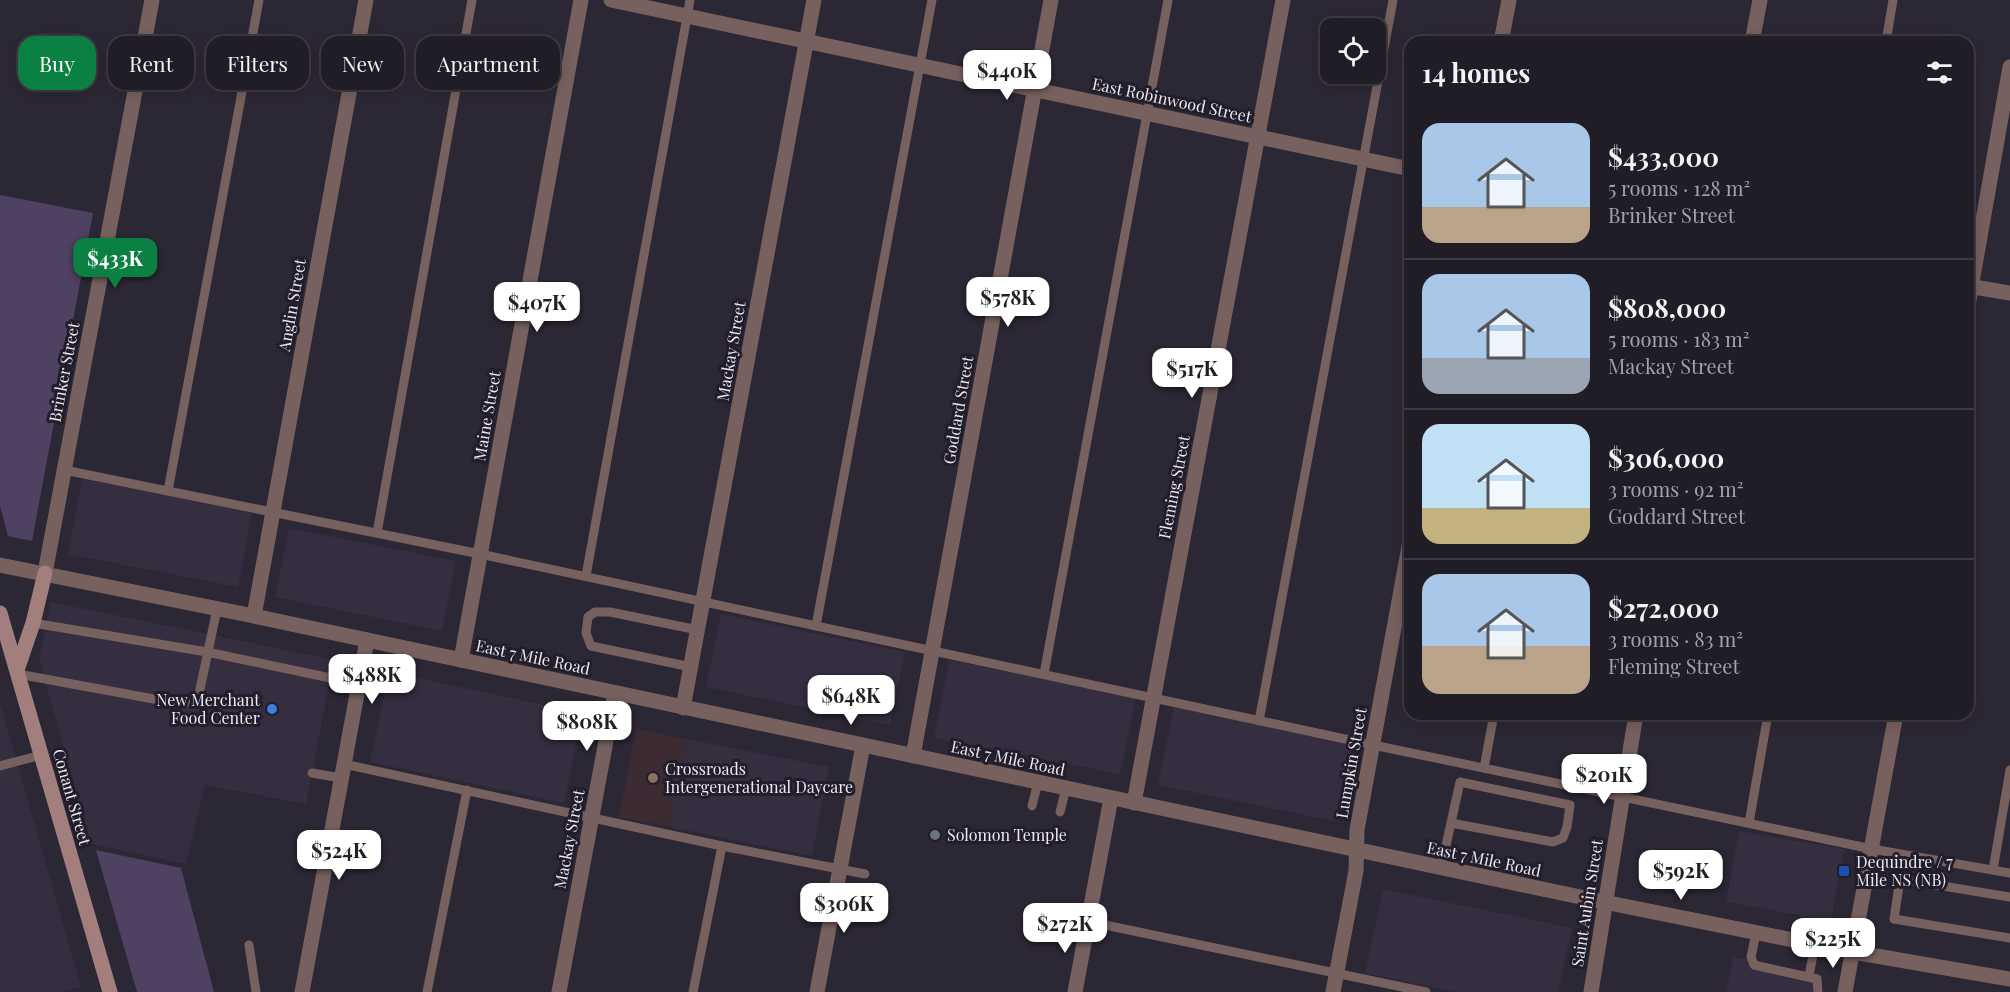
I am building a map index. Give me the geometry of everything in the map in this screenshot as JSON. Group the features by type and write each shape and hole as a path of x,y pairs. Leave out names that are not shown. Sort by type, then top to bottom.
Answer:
{"main road":[{"path":"17,672 33,623 45,573"},
{"name":"Conant Street","path":"0,613 110,992"}],"street":[{"name":"Brinker Street","path":"45,573 152,0"},
{"name":"Anglin Street","path":"254,616 366,0"},
{"name":"Maine Street","path":"461,660 581,0"},
{"name":"East Robinwood Street","path":"610,0 1404,168"},
{"name":"Mackay Street","path":"683,708 814,0"},
{"name":"Goddard Street","path":"913,756 1051,0"},
{"name":"Fleming Street","path":"1134,803 1283,0"},
{"path":"1502,36 1509,0"},
{"path":"1753,36 1760,0"},
{"path":"1974,264 2010,67"},
{"path":"1974,287 2010,293"},
{"name":"East 7 Mile Road","path":"0,565 254,616 1604,902 1853,952 2010,979"},
{"name":"Lumpkin Street","path":"1333,992 1356,871 1357,830 1404,572"},
{"path":"302,992 367,640"},
{"name":"Mackay Street","path":"559,992 615,693"},
{"name":"Saint Aubin Street","path":"1591,992 1635,720"},
{"path":"1845,992 1895,720"},
{"path":"817,992 863,745"},
{"path":"1075,992 1111,798"}],"lane":[{"path":"168,491 259,0"},
{"path":"377,533 472,0"},
{"path":"586,576 690,0"},
{"path":"816,626 932,0"},
{"path":"1044,674 1168,0"},
{"path":"1258,721 1393,0"},
{"path":"1887,36 1893,0"},
{"path":"64,470 586,576 1258,721 1872,849 2010,873"},
{"path":"17,672 170,702 192,702 199,694 217,609"},
{"path":"691,668 591,646 586,633 588,617 595,612 610,612 698,630"},
{"path":"33,623 207,652 359,684"},
{"path":"1484,768 1493,720"},
{"path":"1749,823 1767,720"},
{"path":"0,766 41,755"},
{"path":"1993,870 2010,770"},
{"path":"312,773 343,771 466,790 722,846 865,874"},
{"path":"1441,868 1460,782 1569,804 1567,827 1563,838 1553,843 1451,823"},
{"path":"1032,806 1038,783"},
{"path":"1060,812 1066,788"},
{"path":"427,992 466,790"},
{"path":"693,992 722,846"},
{"path":"2010,897 1900,879 1894,919 2010,938"},
{"path":"1062,916 1426,992"},
{"path":"1756,933 1751,957 1754,965 1817,978 1818,992"},
{"path":"1809,976 1815,944"},
{"path":"249,945 256,992"}],"shaded area":[{"path":"0,195 93,213 32,541 8,536 0,506"},
{"path":"82,479 252,511 238,587 68,554"},
{"path":"289,528 456,561 442,631 275,597"},
{"path":"51,602 334,660 306,804 205,785 186,864 91,844 39,659"},
{"path":"721,614 905,652 890,725 706,687"},
{"path":"949,660 1136,697 1120,774 934,738"},
{"path":"389,672 583,713 564,803 370,762"},
{"path":"0,703 81,987 62,992 0,992"},
{"path":"1174,707 1354,745 1339,822 1158,785"},
{"name":"Crossroads Intergenerational Daycare","path":"636,729 687,739 670,827 619,817"},
{"path":"687,739 829,767 812,856 670,827"},
{"path":"1739,831 1844,849 1831,921 1726,902"},
{"path":"96,850 181,868 214,992 137,992"},
{"path":"1383,889 1572,928 1558,992 1456,992 1365,973"},
{"path":"1733,957 1821,974 1817,992 1726,992"}],"place":[{"name":"New Merchant Food Center","path":"272,709"},
{"name":"Crossroads Intergenerational Daycare","path":"653,778"},
{"name":"Solomon Temple","path":"935,835"},
{"name":"Dequindre / 7 Mile NS (NB)","path":"1844,871"}]}
